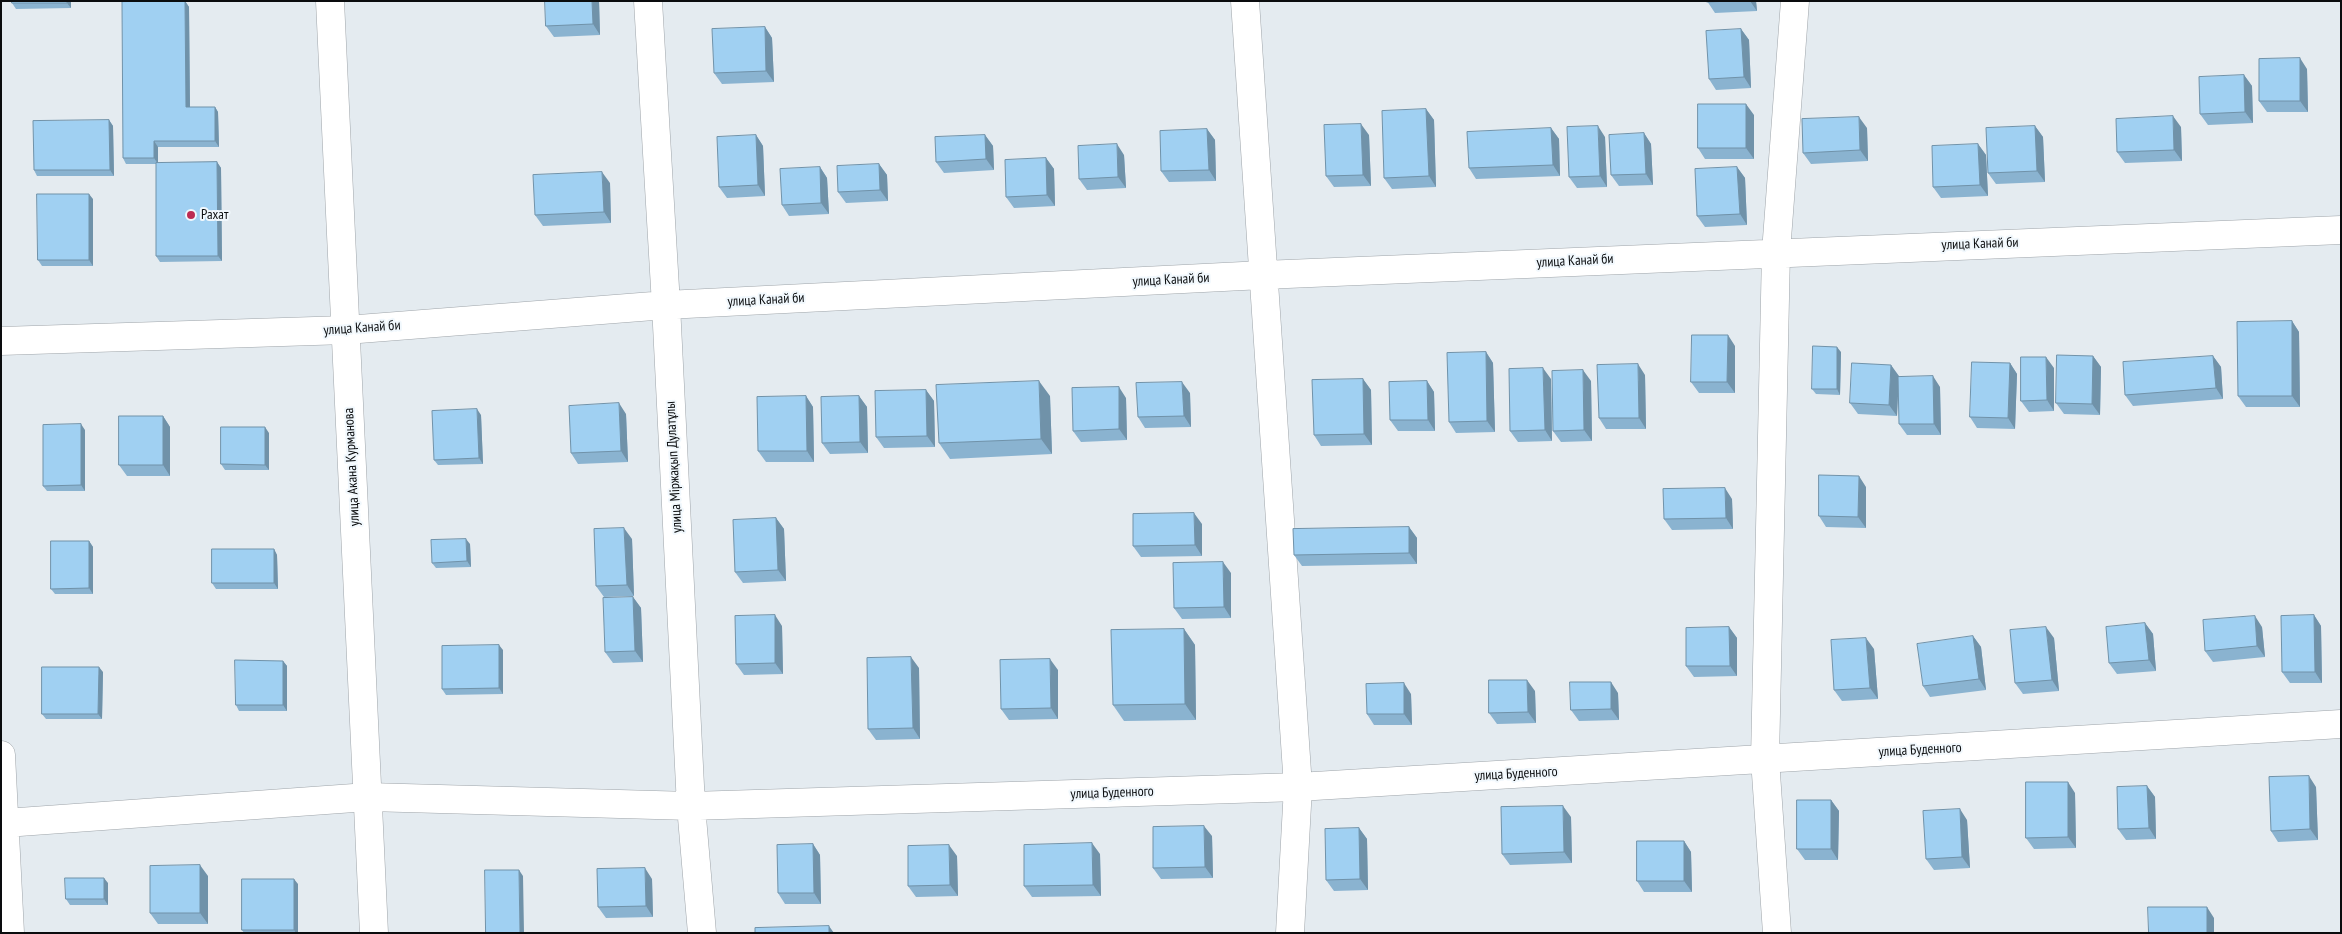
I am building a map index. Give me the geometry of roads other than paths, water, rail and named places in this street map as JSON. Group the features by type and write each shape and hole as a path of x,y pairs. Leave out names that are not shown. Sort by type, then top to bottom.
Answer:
{"street":[{"name":"улица Акана Курманова","path":"330,1 374,933"},
{"name":"улица Міржақып Дулатұлы","path":"648,1 666,305 691,806 702,933"},
{"path":"1245,1 1298,787 1290,933"},
{"path":"1777,933 1766,759 1776,252 1795,1"},
{"name":"улица Канай би","path":"1,341 346,330 666,305 1263,275 1776,252 2341,230"},
{"name":"улица Буденного","path":"5,823 368,798 691,806 1298,787 2341,724"},
{"path":"1,756 10,933"}],"place":[{"name":"Рахат","path":"191,215"}]}
